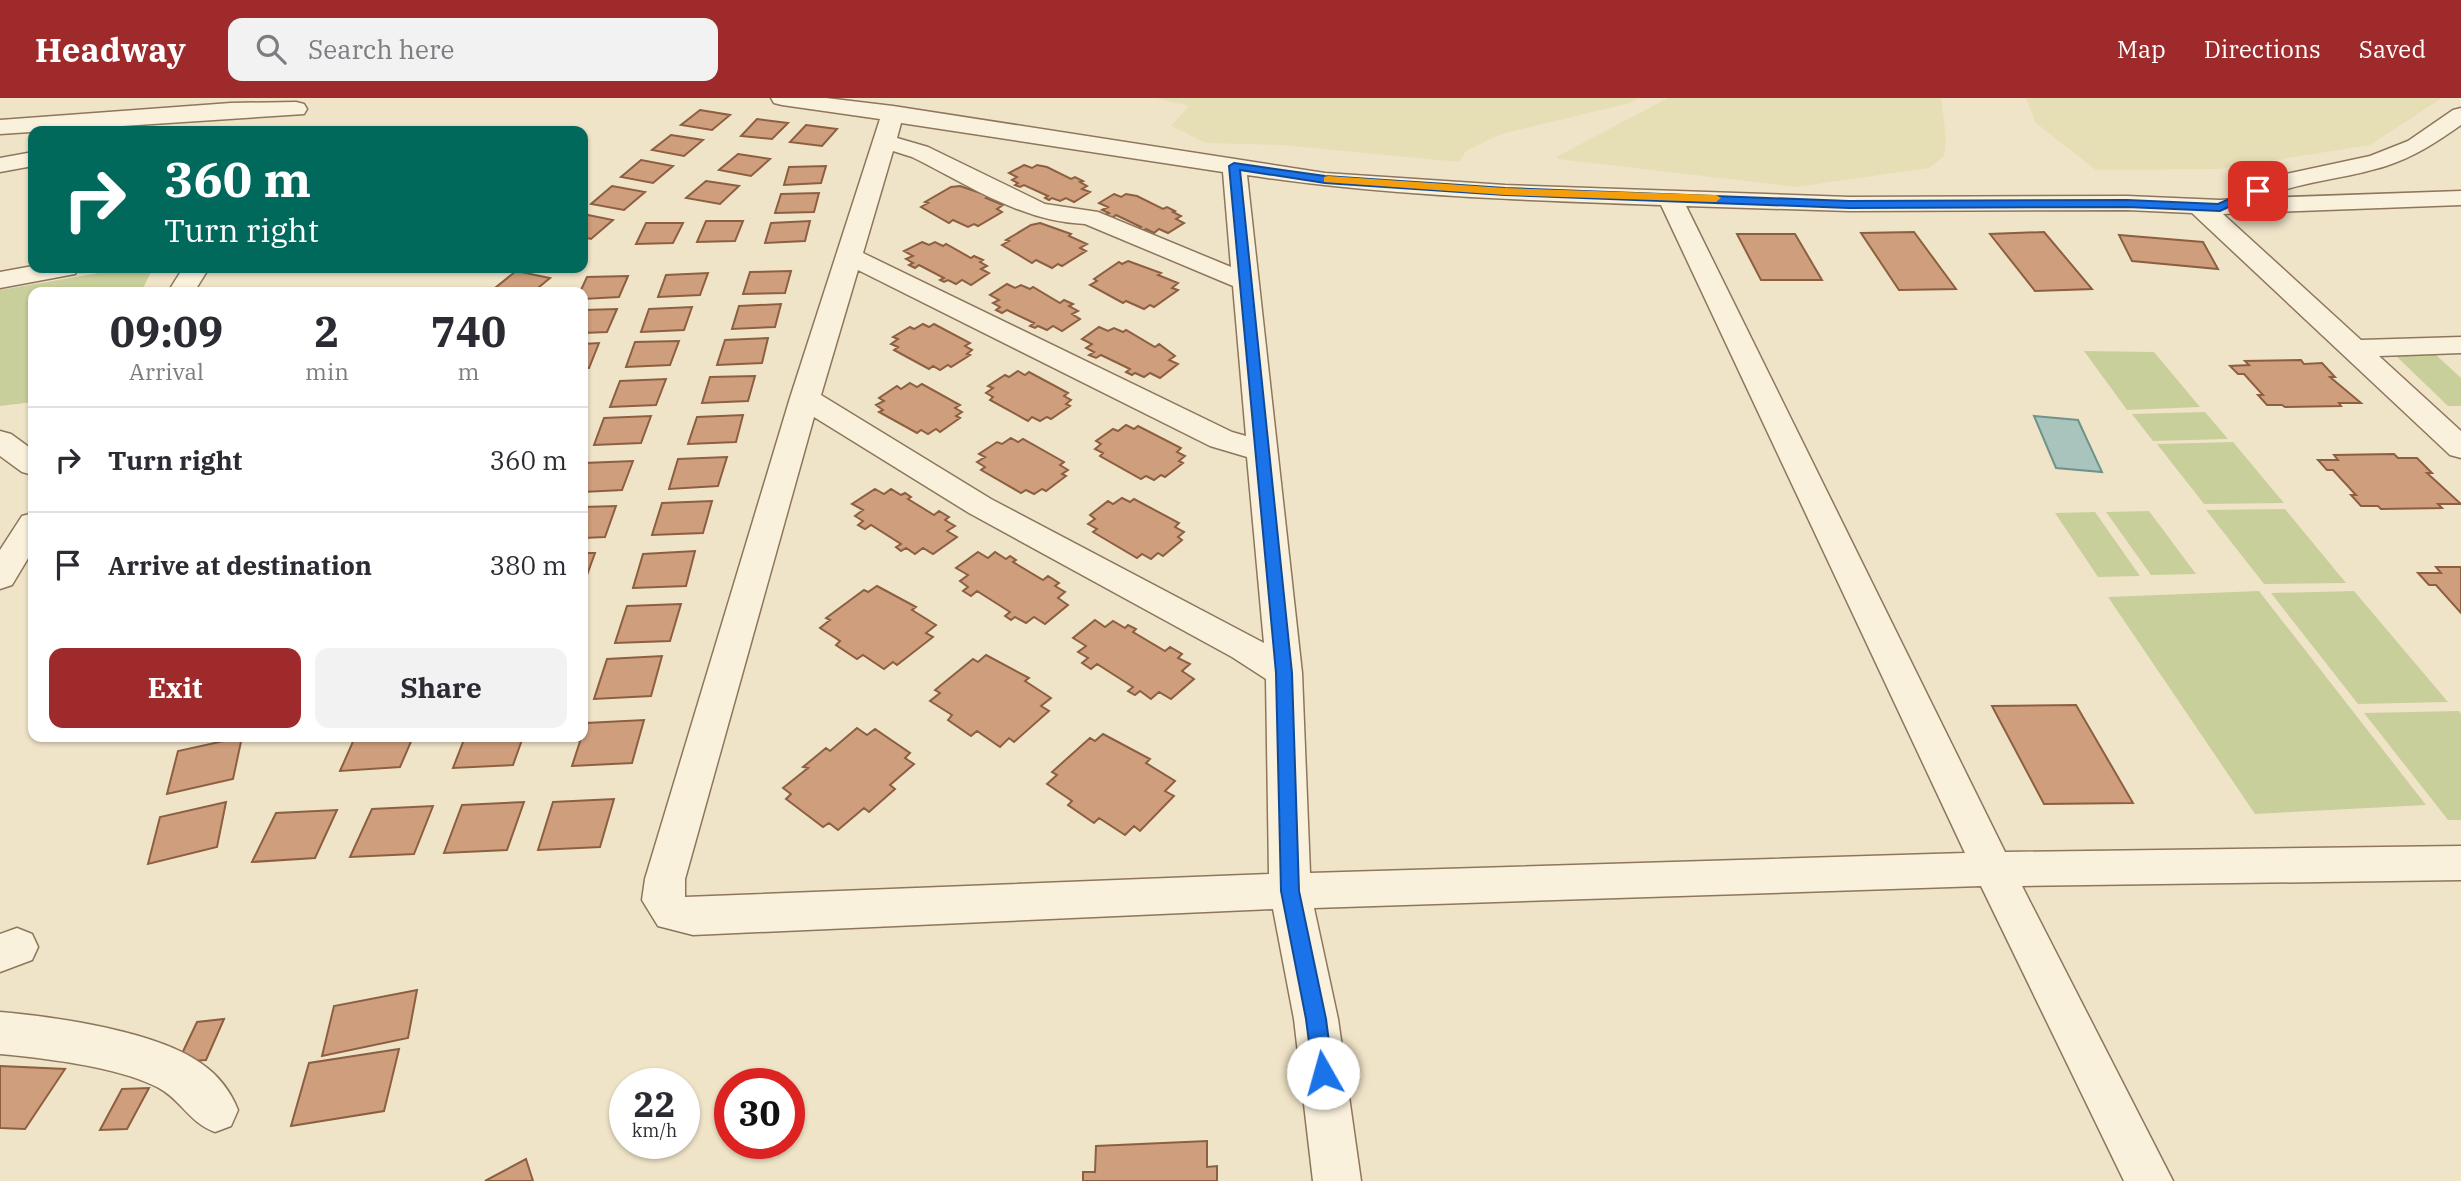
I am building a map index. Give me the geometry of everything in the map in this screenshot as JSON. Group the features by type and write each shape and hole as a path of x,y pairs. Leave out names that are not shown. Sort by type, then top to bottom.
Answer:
{"street":[{"path":"782,98 889,127 1234,166 1339,181 1505,192 1849,204 2127,203 2209,207 2461,198"},
{"path":"0,127 300,103"},
{"path":"283,126 300,103"},
{"path":"2209,207 2276,183 2378,161 2416,146 2461,115"},
{"path":"889,127 805,398 665,879 663,900 673,913 693,917 1290,891 1993,869 2461,863"},
{"path":"889,127 920,152 1036,209 1063,216 1089,218 1245,282"},
{"path":"0,165 28,160"},
{"path":"1234,166 1284,673 1290,891 1316,1019 1337,1181"},
{"path":"1669,197 1993,869 2149,1181"},
{"path":"2209,207 2354,349 2461,448"},
{"path":"849,256 1221,439 1262,451"},
{"path":"0,279 36,273"},
{"path":"2354,349 2461,345"},
{"path":"805,398 980,506 1244,648 1284,673"},
{"path":"0,441 28,461"},
{"path":"0,577 28,532"},
{"path":"0,1033 20,1034 140,1058 184,1077 215,1110"}],"shaded area":[{"path":"1155,98 1639,98 1630,103 1501,134 1466,151 1459,162 1282,145 1206,143 1171,126 1189,106"},
{"path":"1668,98 1941,98 1946,137 1944,156 1929,168 1796,187 1558,159 1558,156"},
{"path":"2026,98 2442,98 2370,145 2218,169 2096,170 2036,123"}],"green space":[{"path":"99,273 150,273 144,287 28,287 28,403 0,406 0,290"},
{"path":"2084,351 2154,352 2200,407 2127,410"},
{"path":"2435,354 2461,378 2461,406 2448,406 2395,355"},
{"path":"2205,412 2228,439 2153,441 2132,414"},
{"path":"2233,442 2284,503 2204,504 2157,444"},
{"path":"2285,509 2346,583 2264,584 2206,510"},
{"path":"2149,511 2196,574 2151,575 2106,512"},
{"path":"2095,512 2140,576 2098,577 2055,513"},
{"path":"2259,591 2426,805 2255,814 2108,597"},
{"path":"2354,591 2448,702 2358,704 2271,593"},
{"path":"2459,711 2461,820 2448,820 2364,713"}],"water":[{"path":"2034,416 2078,420 2102,472 2056,468"}],"building":[{"path":"700,110 730,115 712,130 681,125"},
{"path":"757,119 788,123 772,139 741,136"},
{"path":"806,125 837,129 822,146 790,142"},
{"path":"671,135 703,140 684,156 652,150"},
{"path":"738,154 770,159 751,176 719,170"},
{"path":"641,160 673,166 653,183 621,177"},
{"path":"1024,165 1032,168 1037,165 1047,167 1071,179 1075,177 1087,186 1082,189 1090,192 1074,202 1066,198 1060,201 1052,198 1049,200 1045,198 1048,196 1024,185 1015,185 1018,183 1012,180 1017,177 1009,173"},
{"path":"826,166 821,183 784,185 789,167"},
{"path":"706,181 739,186 720,204 686,198"},
{"path":"612,186 645,192 624,210 591,204"},
{"path":"960,186 989,196 986,198 1003,205 997,209 1002,212 978,226 974,224 968,227 953,220 949,223 921,207 951,187"},
{"path":"819,193 814,212 775,213 781,194"},
{"path":"1114,194 1121,197 1126,194 1137,196 1163,209 1167,207 1181,216 1176,219 1184,223 1168,233 1159,229 1154,233 1138,229 1141,227 1116,215 1112,218 1105,215 1109,213 1102,210 1108,207 1099,203"},
{"path":"588,215 613,220 591,239 588,238"},
{"path":"706,221 743,221 735,241 697,242"},
{"path":"810,221 805,241 765,243 771,223"},
{"path":"646,223 683,223 673,243 636,244"},
{"path":"1040,223 1071,234 1069,236 1087,244 1080,248 1086,251 1062,266 1058,264 1052,268 1036,260 1032,263 1002,245 1031,225"},
{"path":"1914,232 1956,289 1899,290 1861,233"},
{"path":"2044,232 2092,289 2035,291 1990,234"},
{"path":"1737,234 1795,234 1822,280 1761,280"},
{"path":"2119,235 2203,242 2218,269 2132,261"},
{"path":"922,242 929,245 935,242 943,246 946,244 971,258 974,256 983,260 980,262 987,266 981,269 989,273 971,285 962,280 956,284 948,280 944,282 940,280 944,278 919,265 915,268 909,265 913,263 906,259 913,256 904,251"},
{"path":"1128,261 1161,273 1158,275 1178,283 1172,288 1178,290 1154,307 1150,305 1144,309 1126,301 1123,303 1090,285 1097,281 1094,279 1119,262 1122,264"},
{"path":"791,271 785,293 743,294 750,272"},
{"path":"514,273 550,278 539,287 496,287"},
{"path":"708,273 700,295 658,297 666,275"},
{"path":"628,276 619,297 588,299 588,287 582,287 587,277"},
{"path":"1007,284 1015,288 1021,285 1030,289 1033,287 1060,303 1064,300 1073,304 1069,306 1078,311 1072,314 1080,319 1062,331 1053,326 1047,330 1030,326 1034,323 1007,310 1002,313 996,310 1000,307 993,303 999,300 990,295"},
{"path":"781,304 775,327 732,329 739,306"},
{"path":"692,307 684,330 641,332 649,309"},
{"path":"617,309 607,332 588,333 588,310"},
{"path":"923,324 929,327 934,324 970,343 965,346 972,350 967,354 970,355 951,367 948,365 940,370 933,366 929,369 894,350 898,347 891,344 898,339 893,337 910,327 914,329"},
{"path":"1099,327 1108,331 1114,328 1123,332 1126,330 1155,347 1159,344 1175,356 1169,360 1178,364 1160,378 1150,373 1144,377 1126,372 1130,369 1101,355 1096,358 1089,355 1094,352 1086,348 1092,344 1082,339"},
{"path":"768,338 762,363 717,365 725,340"},
{"path":"679,341 670,365 626,367 635,342"},
{"path":"599,343 589,368 588,368 588,344"},
{"path":"2301,360 2304,364 2322,363 2335,377 2330,377 2361,403 2339,403 2341,406 2267,405 2258,395 2263,395 2244,374 2238,374 2230,366 2249,365 2245,361"},
{"path":"1018,371 1025,375 1029,372 1068,393 1064,396 1071,400 1066,404 1070,406 1051,419 1047,417 1040,421 1032,417 1028,421 990,400 993,397 986,393 993,388 988,386 1005,375 1009,377"},
{"path":"755,376 748,401 702,403 710,377"},
{"path":"666,379 656,405 610,407 620,381"},
{"path":"910,383 917,387 922,384 960,405 955,408 962,412 956,416 960,418 940,432 936,429 928,434 921,430 917,433 879,412 883,410 876,405 884,401 879,398 897,386 901,389"},
{"path":"743,415 736,442 688,444 697,417"},
{"path":"651,416 641,443 594,445 604,418"},
{"path":"1126,425 1134,429 1138,426 1181,448 1177,452 1185,456 1179,461 1183,463 1165,477 1161,475 1154,480 1146,476 1141,479 1100,456 1103,453 1095,449 1101,444 1096,441 1113,429 1118,431"},
{"path":"1011,438 1018,442 1023,439 1064,462 1060,465 1068,470 1062,474 1066,476 1046,491 1042,489 1034,494 1026,490 1021,493 981,470 985,467 977,462 985,457 979,454 997,442 1002,444"},
{"path":"2394,454 2398,458 2417,458 2432,473 2427,473 2461,504 2438,504 2442,508 2381,509 2378,506 2361,506 2351,495 2356,495 2333,470 2327,470 2318,460 2338,460 2334,455"},
{"path":"727,457 718,486 669,489 678,459"},
{"path":"633,461 622,490 588,492 588,463"},
{"path":"875,489 884,494 891,489 901,495 905,493 911,497 908,499 934,515 939,511 949,517 945,520 955,526 947,531 957,537 933,554 923,548 915,554 906,548 901,551 896,547 901,544 871,525 865,529 858,525 863,521 855,516 863,510 852,504"},
{"path":"1122,498 1130,502 1134,499 1179,523 1175,527 1184,532 1178,537 1182,540 1163,556 1158,553 1151,559 1142,554 1137,558 1093,532 1097,529 1088,524 1095,519 1090,515 1108,501 1113,504"},
{"path":"712,501 703,533 652,535 662,503"},
{"path":"616,506 605,537 588,538 588,507"},
{"path":"695,551 686,586 633,588 643,554"},
{"path":"978,552 988,558 995,552 1006,559 1010,556 1016,560 1013,562 1043,580 1048,576 1059,583 1055,586 1065,592 1058,598 1068,605 1045,624 1034,617 1026,623 1015,617 1011,620 1005,616 1010,612 977,591 971,596 963,591 968,587 960,581 968,575 956,568"},
{"path":"588,553 595,553 588,572"},
{"path":"2436,567 2461,567 2461,613 2436,585 2429,585 2418,573 2441,573"},
{"path":"877,586 916,607 912,610 936,625 926,633 933,637 897,665 893,662 884,669 863,655 857,659 836,645 840,641 820,628 830,620 826,618 864,590 868,592"},
{"path":"681,604 670,641 615,643 627,606"},
{"path":"1095,620 1105,627 1113,621 1125,628 1128,625 1136,629 1133,632 1165,651 1170,647 1182,654 1178,658 1190,664 1182,671 1194,679 1171,699 1159,692 1151,699 1140,691 1135,695 1128,691 1133,687 1097,664 1091,669 1082,663 1088,658 1078,652 1086,646 1073,638"},
{"path":"986,655 1029,678 1025,681 1051,698 1041,706 1049,711 1014,742 1009,738 1000,747 977,731 971,736 948,720 952,715 930,701 940,693 935,690 973,659 978,662"},
{"path":"662,656 651,696 594,699 607,659"},
{"path":"2076,705 2133,803 2044,804 1992,706"},
{"path":"644,720 632,763 572,766 580,742 588,742 588,723"},
{"path":"857,728 867,735 875,729 910,753 905,758 914,764 890,785 895,789 869,812 864,808 838,830 829,823 823,827 786,799 791,794 783,788 808,768 803,767 826,748 830,751"},
{"path":"1103,734 1150,759 1146,763 1175,781 1165,791 1174,796 1140,831 1134,826 1125,835 1099,818 1094,823 1068,805 1072,801 1047,784 1057,775 1052,772 1090,738 1095,741"},
{"path":"219,742 241,742 233,779 167,794 178,751"},
{"path":"353,742 411,742 400,767 340,771"},
{"path":"463,742 521,742 513,765 453,768"},
{"path":"614,799 600,847 538,850 553,802"},
{"path":"226,802 217,847 148,864 160,817"},
{"path":"524,802 507,850 444,853 462,805"},
{"path":"433,806 414,854 350,857 372,809"},
{"path":"337,810 315,858 252,862 276,813"},
{"path":"417,990 408,1038 322,1056 334,1006"},
{"path":"224,1019 206,1060 178,1062 197,1022"},
{"path":"399,1049 384,1111 291,1126 309,1063"},
{"path":"0,1066 65,1069 25,1129 0,1128"},
{"path":"149,1088 127,1129 100,1130 122,1089"},
{"path":"1207,1141 1207,1167 1217,1166 1217,1181 1083,1181 1083,1172 1095,1172 1096,1146"},
{"path":"526,1159 533,1181 485,1181"}],"slow traffic":[{"path":"1328,180 1505,192 1716,198"}],"route":[{"path":"1323,1073 1316,1019 1290,891 1286,830 1284,673 1234,166 1325,180 1505,192 1849,204 2127,203 2220,207 2258,191"}]}
